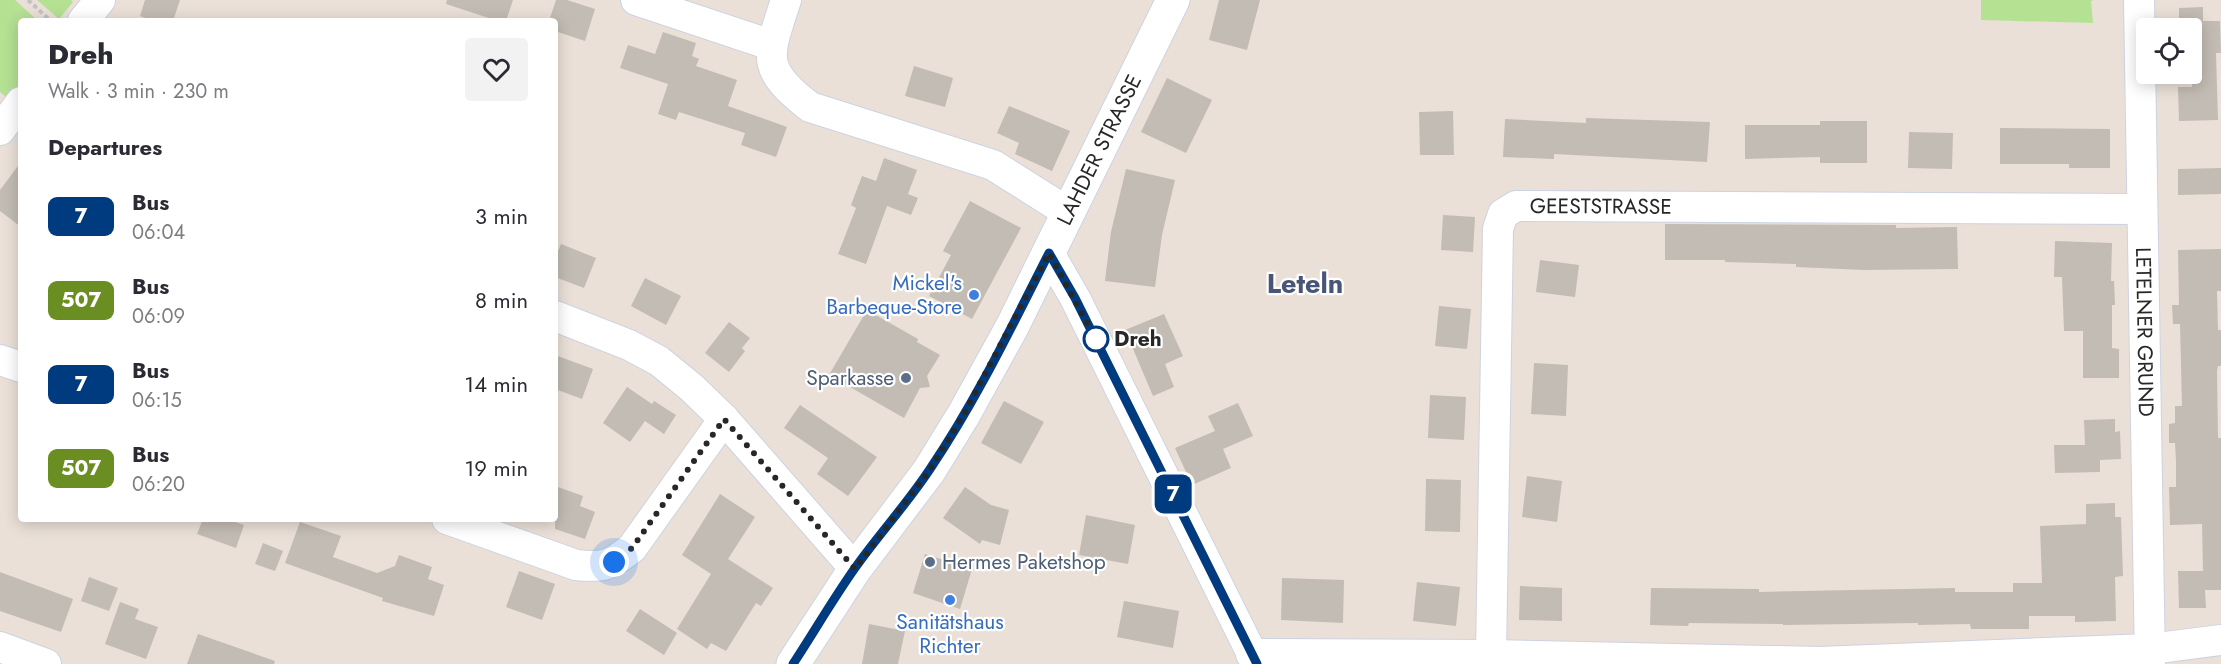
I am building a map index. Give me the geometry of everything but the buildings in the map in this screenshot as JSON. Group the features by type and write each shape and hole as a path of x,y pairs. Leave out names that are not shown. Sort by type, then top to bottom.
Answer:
{"street":[{"path":"85,18 99,0"},
{"path":"636,0 771,45"},
{"path":"786,0 771,45 773,70 788,91 810,107 993,165 1069,213"},
{"name":"LAHDER STRASSE","path":"793,664 855,569 929,471 964,414 1049,253 1173,0"},
{"name":"LETELNER GRUND","path":"2139,0 2150,656"},
{"path":"0,130 18,106"},
{"name":"GEESTSTRASSE","path":"1491,655 1498,229 1503,214 1516,206 2142,209"},
{"path":"1049,253 1075,298 1254,659 1491,655 1819,662 2150,656 2221,640"},
{"path":"558,317 629,345 659,361 692,388 724,419 855,569"},
{"path":"0,360 18,366"},
{"path":"455,522 576,565 597,567 614,562 632,548 724,419"},
{"path":"0,647 46,664"}],"path":[{"path":"28,0 48,18"}],"green space":[{"path":"0,0 15,0 35,18 18,18 18,90 10,100 0,92"},
{"path":"37,0 71,0 73,2 58,18"},
{"path":"1981,0 2094,0 2091,1 2093,23 1981,20"}],"bus line":[{"name":"7","path":"793,664 855,569 941,452 1012,327 1049,253 1075,298 1257,664"}],"place":[{"name":"Mickel's Barbeque-Store","path":"974,295"},
{"name":"Dreh","path":"1096,339"},
{"name":"Sparkasse","path":"906,378"},
{"name":"Hermes Paketshop","path":"930,562"},
{"name":"Sanitätshaus Richter","path":"950,600"}],"district":[{"name":"Leteln","path":"1305,284"}],"route":[{"path":"614,562 632,548 724,419 855,569 929,471 964,414 1012,327 1049,253 1100,347 1096,339"}]}
